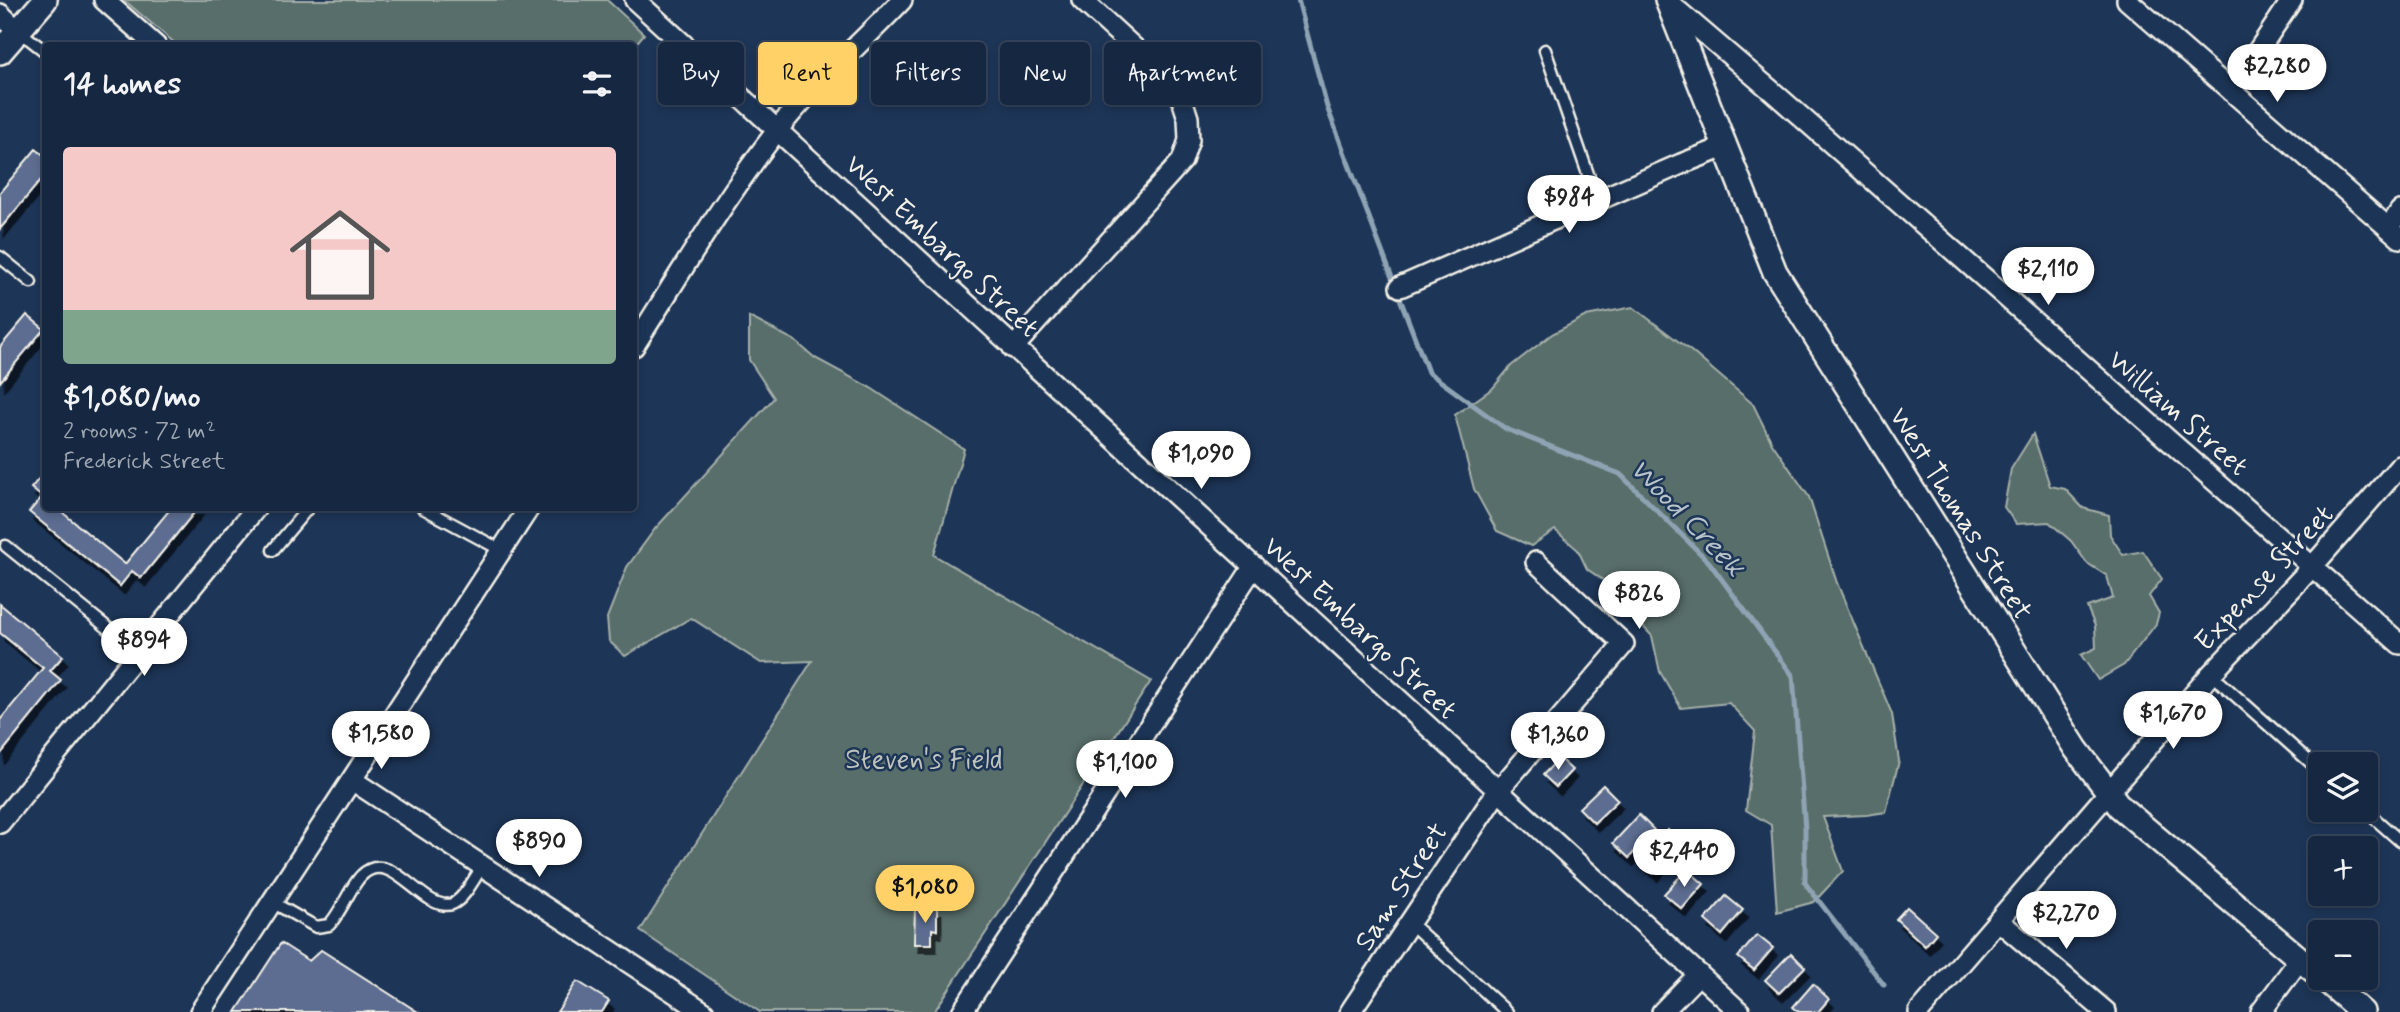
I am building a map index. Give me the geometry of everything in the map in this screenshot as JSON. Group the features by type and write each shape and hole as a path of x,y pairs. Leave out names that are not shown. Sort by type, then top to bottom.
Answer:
{"street":[{"path":"0,52 45,0"},
{"path":"104,0 151,42"},
{"name":"West Embargo Street","path":"635,0 1740,1012"},
{"path":"637,341 746,172 777,131 795,109 902,0"},
{"path":"1013,348 1182,161 1189,140 1188,118 1181,96 1155,66 1082,0"},
{"path":"2127,0 2394,233 2400,211"},
{"path":"2231,91 2291,0"},
{"name":"West Thomas Street","path":"1667,1 1774,272 2076,749 2120,807 2308,966"},
{"name":"William Street","path":"1667,1 2400,644"},
{"path":"0,14 18,31"},
{"path":"1400,287 1724,147"},
{"name":"Expense Street","path":"1919,1012 2211,674 2312,567 2400,466"},
{"path":"1,821 254,511"},
{"path":"200,1012 526,511"},
{"name":"Sam Street","path":"1350,1012 1497,792 1624,644 1536,562"},
{"path":"962,1012 1254,566"},
{"path":"352,780 704,1012"},
{"path":"1999,921 2106,1012"},
{"path":"2261,1012 2300,959"},
{"path":"1662,1012 1699,974"},
{"name":"West Thomas Street","path":"2337,990 2362,1012"}],"lane":[{"path":"18,31 42,49"},
{"path":"1545,50 1597,200"},
{"path":"0,257 31,282"},
{"path":"273,550 305,511"},
{"path":"429,511 501,550"},
{"path":"6,546 138,653"},
{"path":"2211,674 2308,760"},
{"path":"2378,822 2400,841"},
{"path":"272,902 316,927 330,925 361,875 373,869 386,869 397,874 438,904 452,904 460,898 483,866"},
{"path":"1410,923 1507,1012"}],"green space":[{"path":"124,0 607,0 644,34 637,42 173,42"},
{"path":"1633,307 1691,351 1753,404 1772,443 1809,497 1837,583 1892,714 1899,761 1886,812 1823,817 1843,871 1814,902 1777,912 1771,825 1746,810 1755,731 1729,703 1681,708 1660,672 1652,636 1613,587 1587,569 1578,550 1555,530 1531,546 1497,531 1474,489 1455,415 1493,388 1511,366 1552,334 1586,316"},
{"name":"Steven's Field","path":"749,317 794,340 815,358 871,388 964,449 934,555 1151,681 934,1012 760,1012 640,931 812,661 761,663 691,618 625,656 609,641 607,618 627,567 655,529 774,398 749,360"},
{"path":"2033,434 2050,486 2065,489 2083,508 2109,515 2110,535 2123,555 2143,551 2162,579 2149,596 2159,613 2156,624 2124,665 2098,680 2081,655 2096,648 2095,626 2087,607 2113,598 2107,576 2087,563 2071,541 2049,522 2016,524 2004,507 2011,469"}],"building":[{"path":"36,149 42,154 42,179 0,229 0,192"},
{"path":"27,315 42,327 42,331 0,382 0,347"},
{"path":"42,475 42,497 31,488"},
{"path":"42,497 42,511 61,511 125,564 169,511 196,511 141,578 132,571 120,586 29,512"},
{"path":"0,604 63,656 50,671 61,680 0,755 0,720 43,668 0,633"},
{"path":"1559,758 1572,770 1556,787 1543,775"},
{"path":"1603,785 1618,800 1594,823 1579,808"},
{"path":"1639,815 1654,830 1629,858 1613,843"},
{"path":"1668,830 1681,842 1653,873 1639,861"},
{"path":"1687,869 1704,884 1682,909 1664,894"},
{"path":"1726,896 1743,910 1722,935 1705,920"},
{"path":"915,907 937,907 937,930 932,929 932,944 914,944"},
{"path":"1907,907 1936,933 1925,946 1896,919"},
{"path":"1757,935 1773,948 1754,970 1738,957"},
{"path":"281,943 309,961 321,950 418,1012 236,1012"},
{"path":"1791,953 1805,967 1779,993 1765,980"},
{"path":"577,981 609,1001 602,1012 557,1012"},
{"path":"1813,984 1829,999 1818,1012 1799,1012 1793,1007"}],"waterway":[{"name":"Wood Creek","path":"1298,0 1327,107 1428,372 1506,429 1620,474 1709,562 1793,676 1805,829 1805,883 1884,985"}]}
